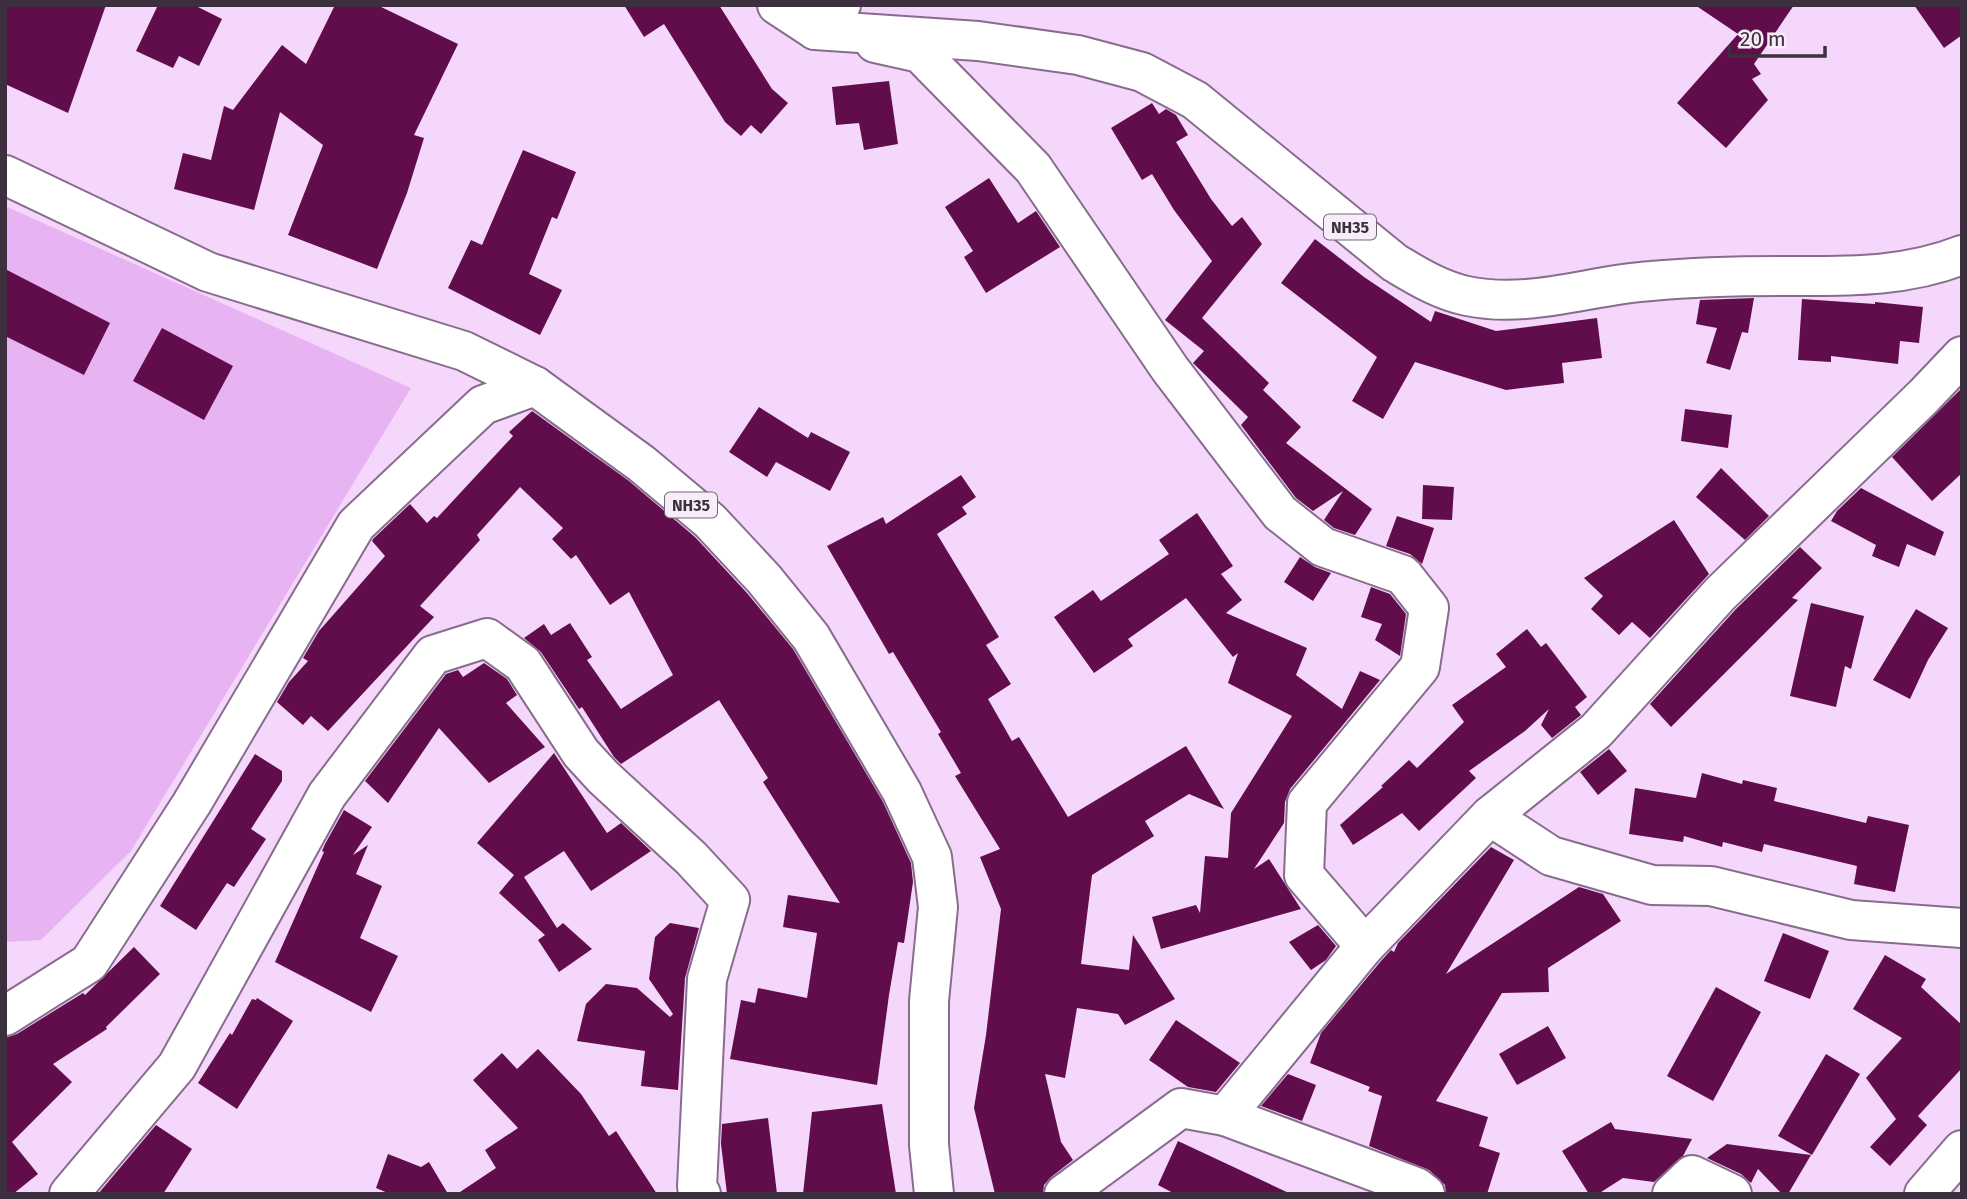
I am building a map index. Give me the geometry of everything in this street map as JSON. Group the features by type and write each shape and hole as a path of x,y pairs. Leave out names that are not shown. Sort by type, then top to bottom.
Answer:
{"main road":[{"name":"NH35","path":"777,5 828,18 1078,55 1142,72 1195,100 1395,263 1431,284 1466,296 1522,300 1650,281 1781,276 1867,277 1942,263 1962,255"},
{"path":"828,18 920,53 1033,168 1170,369 1280,513 1323,547 1403,575 1429,608 1420,667 1307,803 1304,875 1365,946"},
{"name":"NH35","path":"5,175 208,272 464,351 535,386 642,464 710,521 764,579 811,636 902,792 932,857 938,907 929,1001 929,1144 934,1194"},
{"path":"1225,1116 1365,946 1490,816 1596,731 1720,594 1962,356"},
{"path":"12,1005 89,963 192,803 356,526 483,405 535,386"},
{"path":"69,1194 177,1066 327,795 408,687 433,654 487,638 523,664 581,753 603,777 691,858 730,900 706,979 697,1187 701,1194"},
{"path":"1490,816 1551,856 1652,885 1711,886 1851,920 1962,928"},
{"path":"1064,1194 1181,1108 1225,1116 1416,1187 1425,1194"},
{"path":"1924,1194 1962,1150"},
{"path":"1672,1194 1692,1175 1732,1194"}],"shaded area":[{"path":"5,206 411,388 131,851 41,940 5,942"}],"building":[{"path":"5,5 106,5 68,113 5,84"},
{"path":"158,5 194,5 222,19 199,66 179,56 173,68 136,51"},
{"path":"335,5 377,5 458,44 414,135 424,138 407,193 377,269 288,235 323,145 280,112 254,210 174,189 183,153 211,160 224,106 233,110 282,45 306,64"},
{"path":"624,5 719,5 772,89 788,103 761,134 751,125 741,136 725,122 664,24 644,37"},
{"path":"1695,5 1794,5 1754,64 1761,74 1752,79 1768,100 1726,148 1677,103 1738,34"},
{"path":"1914,5 1962,5 1962,35 1944,48"},
{"path":"889,81 898,144 864,150 859,123 836,125 832,87"},
{"path":"1152,103 1159,114 1166,109 1176,115 1188,135 1176,142 1211,199 1232,226 1242,217 1262,244 1202,318 1269,383 1263,390 1301,427 1286,443 1372,509 1355,535 1334,528 1324,520 1343,491 1313,511 1296,498 1241,425 1248,417 1193,363 1204,351 1165,320 1212,261 1174,210 1152,174 1142,180 1111,128"},
{"path":"523,150 576,172 557,219 552,217 529,274 562,290 540,335 448,288 471,240 482,245"},
{"path":"989,178 1018,223 1036,211 1060,247 986,293 964,257 973,251 945,207"},
{"path":"1315,239 1364,277 1431,322 1435,311 1496,331 1597,318 1602,358 1562,363 1564,383 1506,390 1415,362 1383,419 1352,401 1377,357 1281,283"},
{"path":"5,269 110,323 84,375 5,336"},
{"path":"1754,298 1748,333 1742,332 1730,370 1706,363 1717,328 1696,324 1700,300"},
{"path":"1802,299 1923,307 1919,343 1900,341 1898,364 1831,356 1831,362 1798,360"},
{"path":"162,328 233,366 204,420 133,381"},
{"path":"1962,388 1962,473 1932,501 1892,457"},
{"path":"759,407 808,438 811,432 850,452 830,491 776,462 767,477 729,452"},
{"path":"1685,409 1732,415 1728,448 1681,441"},
{"path":"532,411 629,481 695,537 747,593 793,649 883,802 911,863 913,882 904,943 898,942 877,1085 730,1059 741,1000 755,1003 758,988 807,998 817,933 783,927 788,895 840,903 763,782 768,778 719,700 621,764 614,757 582,707 579,709 541,652 524,638 544,624 551,635 570,623 592,657 587,660 621,709 673,675 629,592 610,605 576,555 571,559 552,539 563,528 520,487 477,535 480,540 420,606 434,617 328,731 311,716 303,725 277,702 289,682 308,661 303,658 319,631 385,556 373,539 410,504 427,523 434,516 437,518 513,436 509,432"},
{"path":"1721,468 1769,516 1745,540 1696,497"},
{"path":"961,475 976,497 962,507 967,514 937,534 999,637 986,645 1011,684 988,699 1012,741 1019,737 1068,817 1186,746 1224,809 1189,794 1145,821 1154,836 1092,875 1081,964 1129,970 1133,935 1175,999 1125,1025 1118,1014 1077,1008 1065,1078 1045,1074 1061,1142 1073,1160 1051,1177 1044,1185 1043,1194 995,1194 974,1108 1001,909 980,857 1000,849 955,776 961,773 938,734 941,732 893,652 889,654 827,546 883,517 886,524"},
{"path":"1423,485 1454,487 1452,520 1422,519"},
{"path":"1861,488 1944,532 1935,556 1907,544 1899,567 1872,556 1876,545 1831,521 1837,511"},
{"path":"1197,513 1233,566 1221,574 1242,600 1226,613 1307,648 1296,675 1342,709 1360,671 1380,680 1290,789 1285,802 1284,823 1254,869 1269,859 1301,909 1161,949 1152,917 1196,905 1200,913 1205,856 1228,858 1231,813 1292,716 1228,683 1238,653 1233,657 1186,598 1128,639 1133,646 1094,673 1054,617 1093,590 1101,601 1169,554 1159,540"},
{"path":"1397,516 1434,528 1422,564 1410,554 1386,546"},
{"path":"1674,520 1709,574 1650,638 1632,622 1619,635 1591,609 1603,596 1584,578"},
{"path":"1800,547 1822,568 1792,598 1798,600 1671,727 1650,704 1736,609"},
{"path":"1300,557 1331,573 1313,601 1284,582"},
{"path":"1371,587 1390,594 1406,614 1400,656 1375,640 1382,624 1361,617"},
{"path":"1811,603 1864,616 1851,669 1845,666 1836,707 1790,696"},
{"path":"1916,609 1948,628 1928,660 1910,699 1873,680"},
{"path":"1527,629 1541,647 1546,643 1587,697 1575,707 1581,715 1552,738 1541,725 1549,709 1525,731 1469,771 1476,778 1419,831 1402,813 1353,845 1340,825 1409,760 1417,768 1464,722 1452,705 1506,667 1496,654"},
{"path":"484,663 507,679 517,695 506,703 545,747 489,783 439,728 388,803 365,781 446,674 458,670 463,677"},
{"path":"1609,749 1627,771 1598,795 1580,772"},
{"path":"554,753 607,833 621,823 651,851 591,891 564,851 524,877 557,928 563,923 592,949 559,972 538,940 545,935 499,893 514,875 477,843"},
{"path":"255,754 282,771 282,781 251,829 266,839 234,887 227,883 196,930 160,906"},
{"path":"1702,773 1742,784 1743,780 1777,788 1774,801 1866,823 1868,816 1909,825 1895,892 1854,884 1857,866 1764,844 1762,852 1723,842 1722,847 1684,836 1683,842 1629,834 1635,788 1696,798"},
{"path":"344,810 372,827 353,855 368,845 356,874 382,886 360,938 398,956 371,1012 275,962 324,852 322,851 325,844"},
{"path":"1491,847 1514,860 1446,974 1579,887 1603,894 1621,921 1548,968 1549,992 1502,993 1436,1101 1488,1117 1479,1146 1500,1153 1487,1194 1446,1194 1445,1185 1429,1170 1369,1146 1382,1096 1368,1091 1370,1087 1310,1063 1321,1033 1381,961 1391,950 1394,952 1398,943"},
{"path":"670,923 699,928 685,978 678,1090 641,1086 645,1051 577,1041 586,1004 606,984 637,988 670,1017 673,1014 649,979 655,937"},
{"path":"1318,925 1336,946 1326,960 1311,970 1289,942"},
{"path":"1783,933 1829,951 1810,999 1764,981"},
{"path":"134,947 160,974 106,1027 107,1029 53,1064 72,1082 12,1142 38,1174 13,1194 5,1194 5,1038 17,1034 83,993 85,995"},
{"path":"1885,955 1926,979 1921,987 1962,1025 1962,1068 1918,1116 1927,1125 1890,1166 1870,1147 1896,1119 1866,1078 1902,1038 1853,1009"},
{"path":"1716,987 1761,1012 1713,1101 1667,1076"},
{"path":"257,998 293,1021 237,1109 198,1083 230,1033 232,1035 252,999"},
{"path":"1176,1020 1240,1063 1216,1092 1188,1087 1149,1060"},
{"path":"1548,1026 1566,1058 1517,1085 1499,1054"},
{"path":"538,1049 581,1094 609,1136 616,1131 657,1194 457,1194 496,1168 485,1150 518,1128 473,1080 502,1053 517,1069"},
{"path":"1826,1054 1860,1074 1812,1155 1778,1136"},
{"path":"1288,1074 1316,1085 1302,1121 1261,1106"},
{"path":"882,1104 896,1194 803,1194 812,1112"},
{"path":"768,1118 777,1194 727,1194 721,1144 722,1124"},
{"path":"1611,1122 1615,1129 1692,1139 1683,1156 1654,1182 1623,1178 1598,1194 1589,1194 1562,1151"},
{"path":"156,1125 192,1149 163,1194 98,1194"},
{"path":"1178,1141 1291,1194 1175,1194 1158,1185"},
{"path":"1727,1144 1811,1155 1788,1194 1782,1194 1758,1169 1751,1183 1741,1174 1707,1158"},
{"path":"388,1154 421,1167 429,1162 448,1194 390,1194 376,1188"}]}
